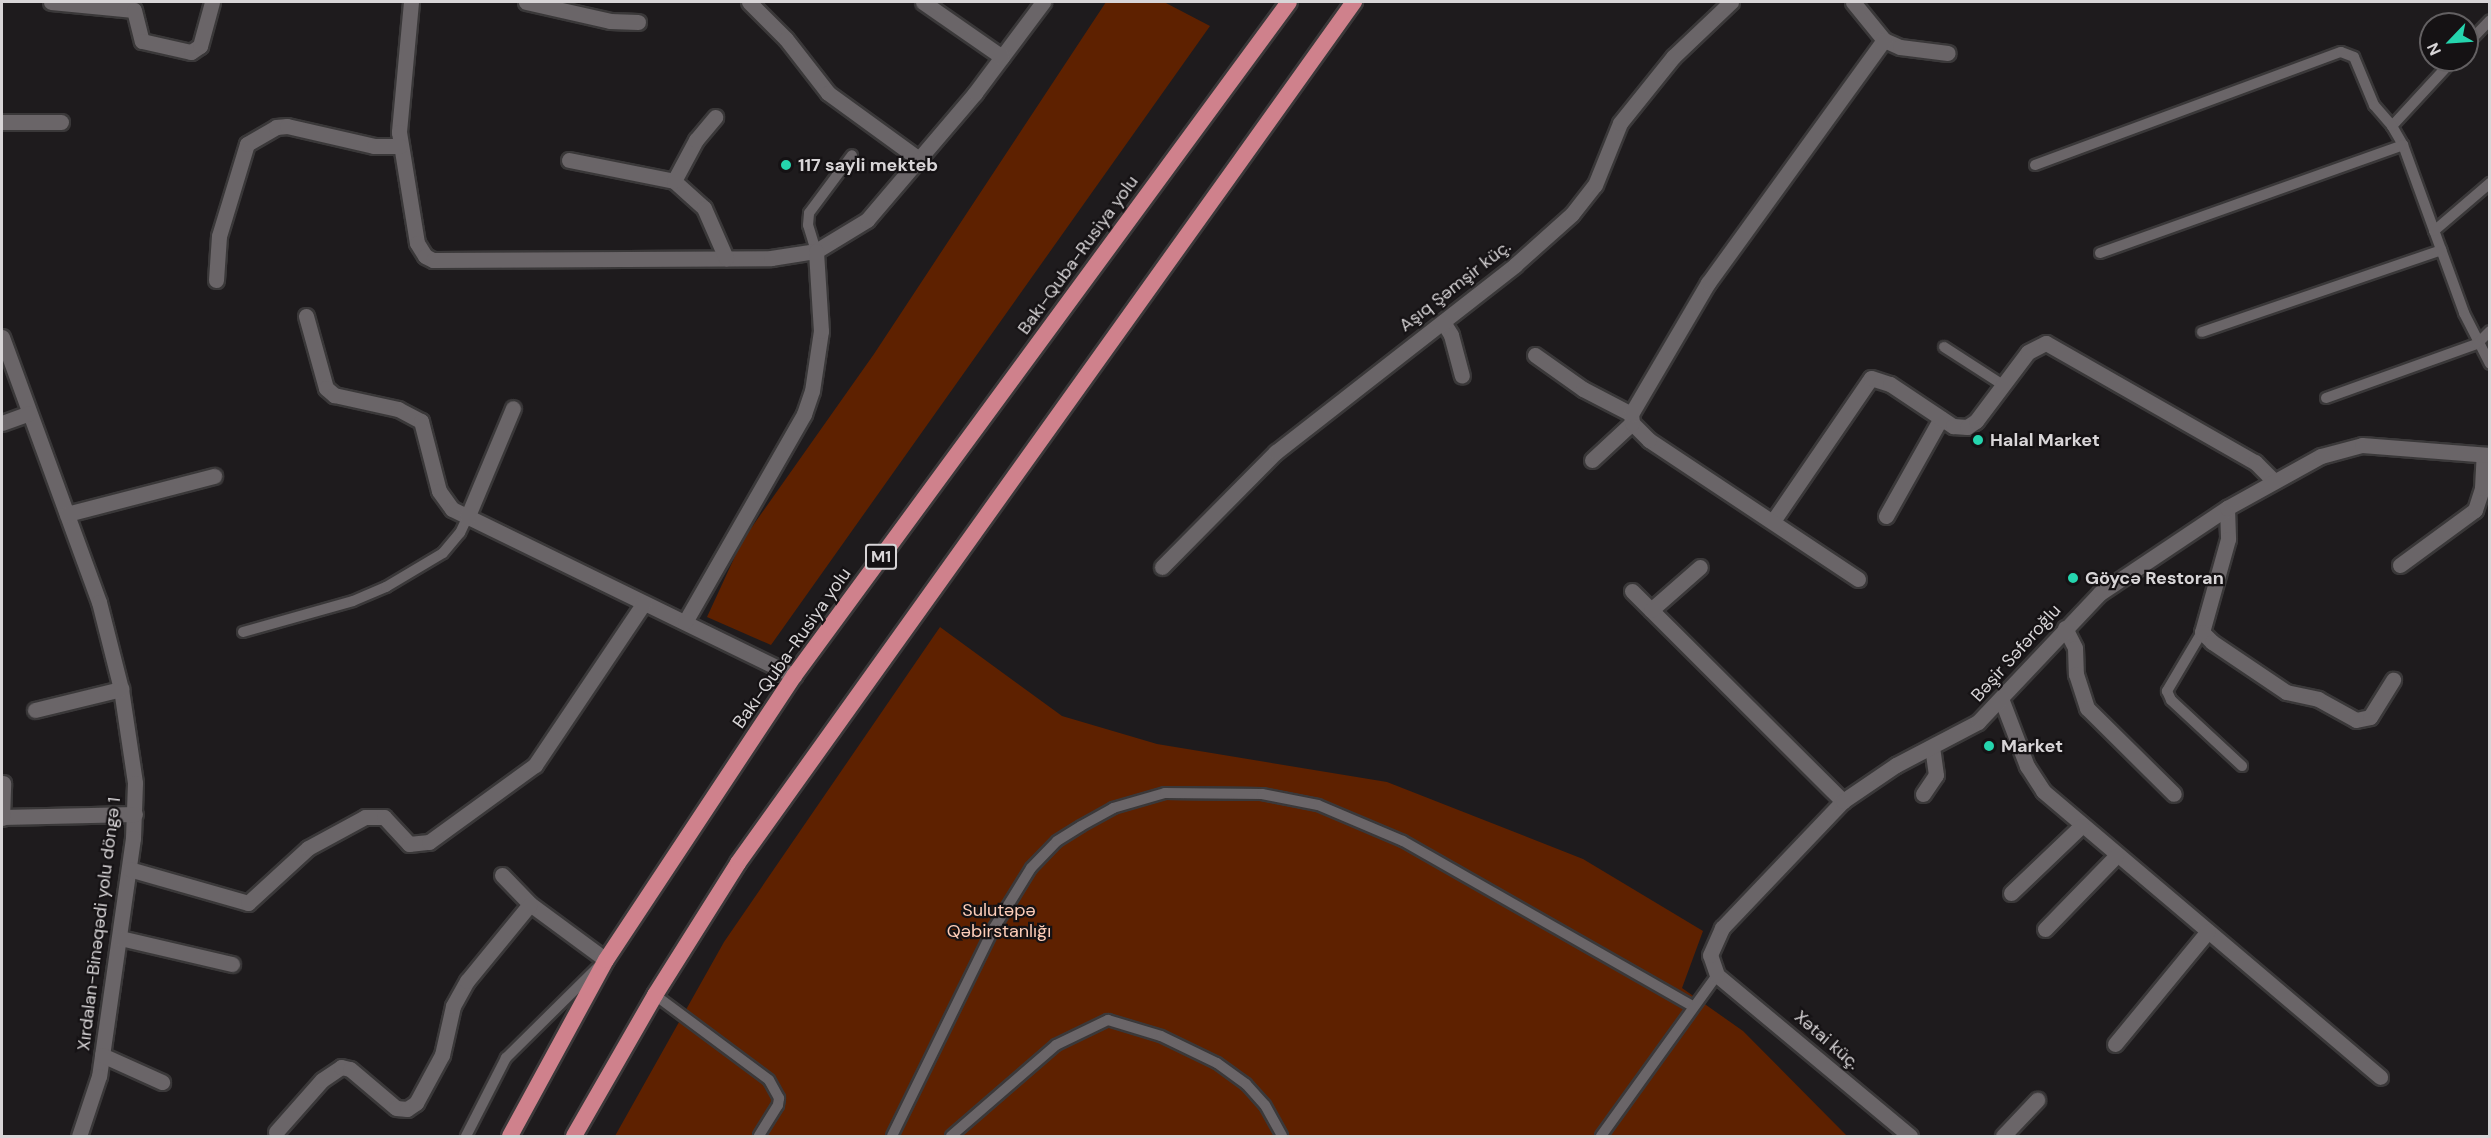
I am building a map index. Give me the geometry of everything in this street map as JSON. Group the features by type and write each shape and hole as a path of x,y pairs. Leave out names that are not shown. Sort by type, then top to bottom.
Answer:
{"highway":[{"name":"Bakı-Quba-Rusiya yolu","path":"510,1137 606,960 794,676 1289,2"},
{"path":"574,1137 655,995 738,863 843,712 1354,2"}],"street":[{"path":"51,2 134,10 142,41 191,52 200,46 212,2"},
{"path":"411,2 399,117 400,146 417,243 425,256 434,260 779,258 816,251 867,220 1002,57 1043,2"},
{"path":"526,2 610,21 638,22"},
{"path":"749,2 786,39 828,93 919,159"},
{"path":"923,2 1002,57"},
{"name":"Aşıq Şəmşir küç.","path":"1162,567 1276,452 1515,265 1587,198 1620,123 1679,50 1731,2"},
{"path":"1853,2 1884,40 1900,47 1948,53"},
{"path":"1592,460 1632,419 1708,283 1884,40"},
{"path":"674,181 696,140 715,117"},
{"path":"2,122 61,122"},
{"path":"216,280 219,236 247,144 276,127 287,126 374,146 400,146"},
{"path":"569,160 674,181 704,208 726,258"},
{"path":"685,622 804,414 812,391 821,331 816,251"},
{"path":"306,316 326,388 334,395 398,409 421,421 439,491 452,509 794,676"},
{"path":"1443,322 1451,335 1462,376"},
{"name":"Xırdalan-Binəqədi yolu döngə 1","path":"2,337 99,602 121,689 135,783 135,814 129,869 102,1055 95,1097 79,1137"},
{"path":"1773,521 1870,378 1878,377 1953,426 1967,427 1976,421 2028,352 2046,343 2255,462 2274,481"},
{"path":"1535,355 1583,389 1632,419 1649,440 1858,579"},
{"path":"467,518 513,408"},
{"path":"2,423 29,412"},
{"path":"1886,516 1941,418"},
{"name":"Bəşir Səfəroğlu","path":"1718,975 1710,955 1722,928 1843,801 1896,765 1978,722 2002,701 2065,628 2126,572 2227,508 2320,456 2362,445 2487,455"},
{"path":"2400,565 2475,510 2482,488 2487,455"},
{"path":"67,514 214,476"},
{"path":"2227,508 2228,539 2202,632 2226,655 2266,681 2286,692 2318,699 2356,720 2370,717 2393,680"},
{"path":"1651,610 1700,567"},
{"path":"1632,591 1843,801"},
{"path":"129,869 248,903 309,848 365,816 384,817 409,844 429,842 534,765 643,604"},
{"path":"2065,628 2075,648 2076,674 2087,708 2174,794"},
{"path":"35,710 121,689"},
{"path":"2002,701 2032,777 2081,826 2380,1077"},
{"path":"1923,794 1936,775 1932,747"},
{"path":"3,783 2,818 135,814"},
{"path":"2011,893 2081,826"},
{"path":"2045,929 2116,856"},
{"path":"502,875 530,904 606,960"},
{"path":"276,1132 322,1080 341,1067 350,1069 396,1108 407,1108 416,1103 442,1055 453,1006 467,981 530,904"},
{"path":"2115,1044 2208,931"},
{"path":"120,938 232,964"},
{"name":"Xətai küç.","path":"1718,975 1910,1137"},
{"path":"102,1055 162,1082"},
{"path":"2003,1137 2037,1100"}],"lane":[{"path":"2479,31 2490,20"},
{"path":"2035,165 2341,51 2354,57 2374,105 2403,145 2477,344 2490,364"},
{"path":"2391,126 2441,72"},
{"path":"2100,253 2403,145"},
{"path":"816,251 807,225 809,213 852,155"},
{"path":"2434,231 2490,183"},
{"path":"2202,332 2441,250"},
{"path":"2326,398 2477,344 2490,331"},
{"path":"1944,347 2004,385"},
{"path":"243,632 353,601 386,587 442,553 460,533 467,518"},
{"path":"2202,632 2167,691 2171,700 2242,766"},
{"path":"892,1137 994,928 1031,868 1057,841 1113,808 1165,794 1262,794 1318,805 1403,841 1692,1006"},
{"path":"466,1137 506,1058 525,1035 606,960"},
{"path":"1601,1137 1649,1073 1692,1006 1718,975"},
{"path":"655,995 769,1080 779,1098 778,1105 759,1137"},
{"path":"951,1137 1056,1045 1108,1020 1161,1036 1217,1063 1246,1084 1265,1105 1282,1137"}],"green space":[{"path":"1106,2 1164,2 1210,26 771,645 707,617 742,541 874,354"},
{"name":"Sulutəpə Qəbirstanlığı","path":"940,627 1062,716 1157,744 1387,782 1583,859 1703,931 1682,988 1743,1031 1847,1136 615,1136 724,942"}],"place":[{"name":"117 sayli mekteb","path":"786,165"},
{"name":"Halal Market","path":"1978,440"},
{"name":"Göycə Restoran","path":"2073,578"},
{"name":"Market","path":"1989,746"}]}
